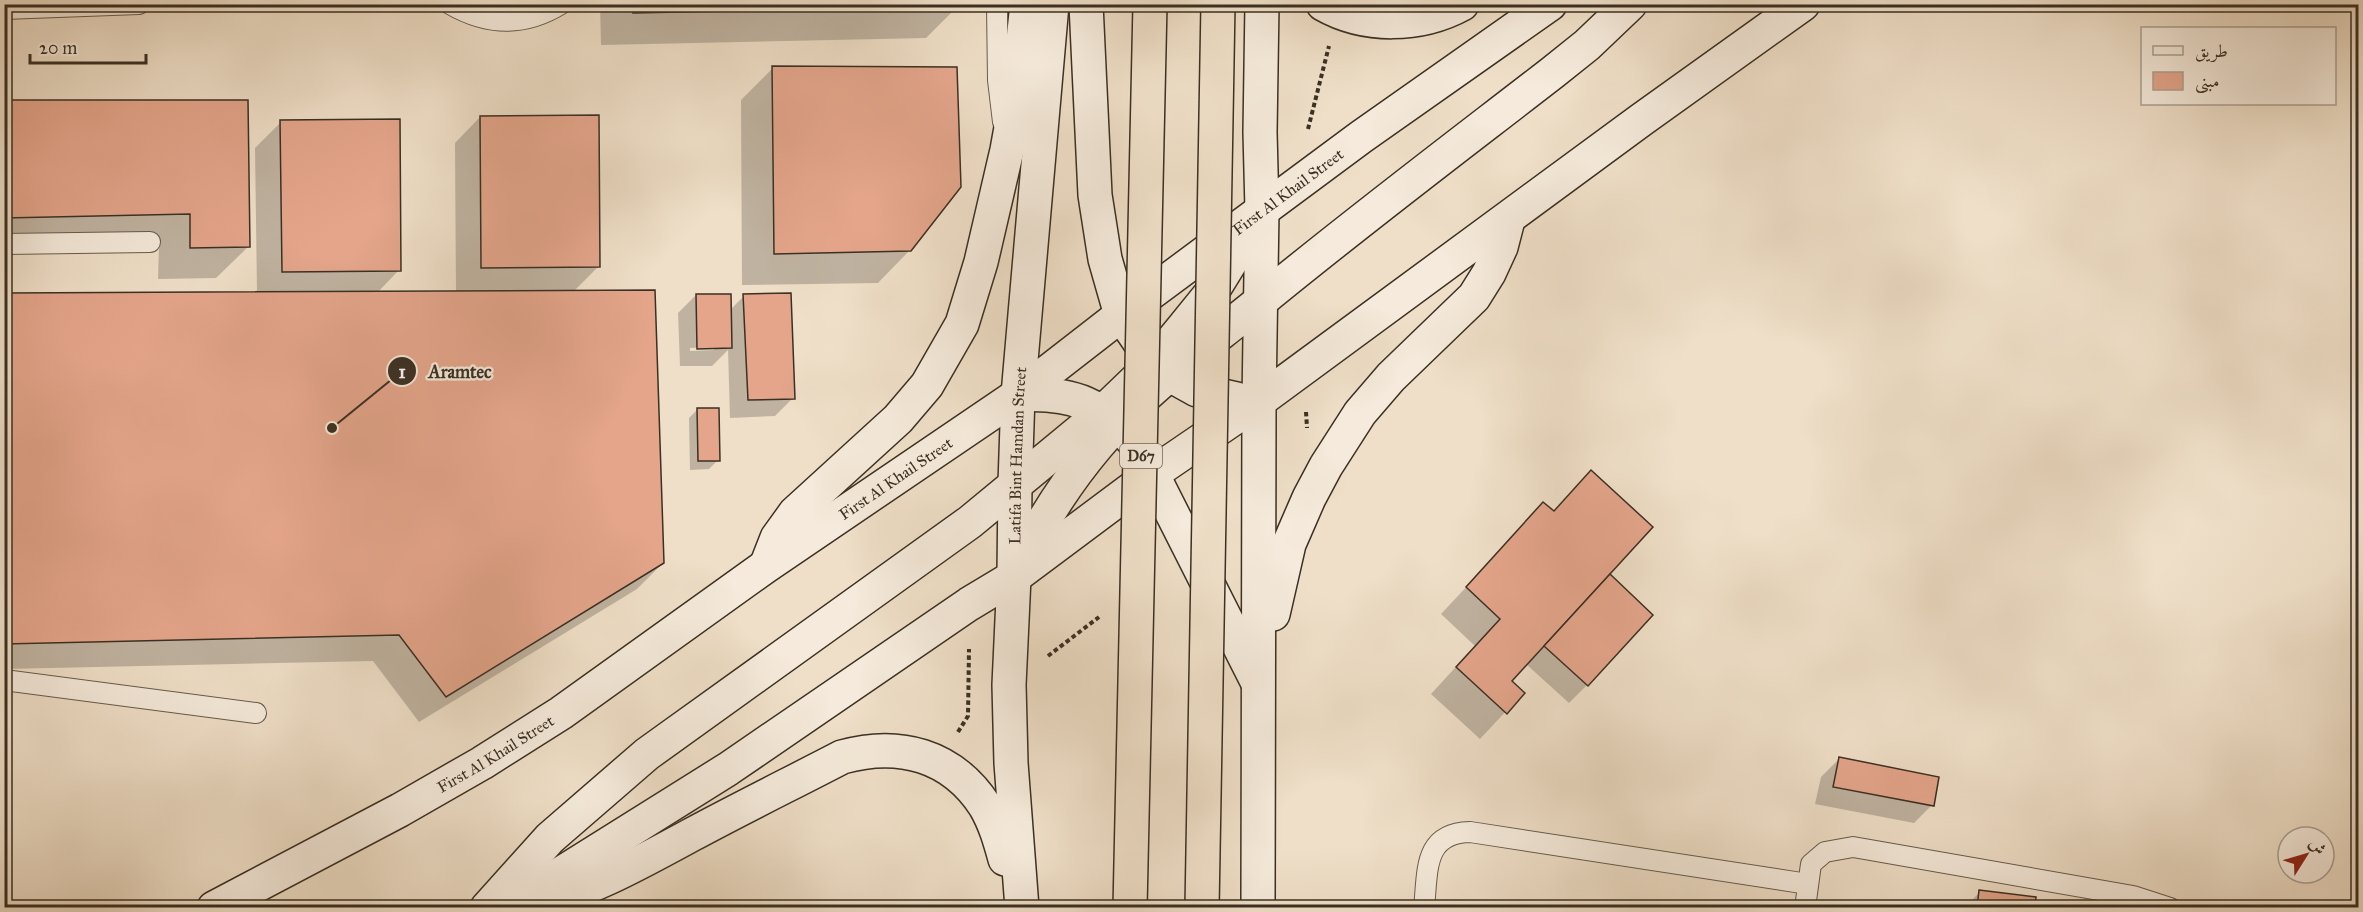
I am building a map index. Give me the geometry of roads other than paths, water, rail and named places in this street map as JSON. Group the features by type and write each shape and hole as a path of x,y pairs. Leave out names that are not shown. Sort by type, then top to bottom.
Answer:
{"main road":[{"path":"766,566 777,538 795,513 898,419 927,384 962,324 996,205 1017,95 1027,4"},
{"name":"Latifa Bint Hamdan Street","path":"1021,908 1011,763 1010,631 1014,577 1018,395 1052,4"},
{"path":"1086,4 1095,195 1105,259 1121,315 1162,369 1197,390 1228,399 1259,401"},
{"name":"D67","path":"1130,908 1150,4"},
{"path":"1202,908 1218,4"},
{"path":"1258,908 1262,4"},
{"path":"1323,4 1337,12 1374,21 1410,21 1447,13 1462,4"},
{"name":"First Al Khail Street","path":"214,908 400,810 482,763 561,713 766,566 1018,395 1121,315 1361,137 1550,4"},
{"path":"486,908 550,838 647,754 920,559 970,522 1015,484 1110,418 1162,369 1262,300 1306,263 1587,45 1630,4"},
{"path":"506,908 728,769 969,604 1014,577 1152,474 1259,401 1803,4"},
{"path":"1162,369 1262,210"},
{"path":"1260,686 1289,544 1308,498 1360,413 1391,377 1474,297 1501,247 1508,220"},
{"path":"1018,395 1048,394 1076,400 1110,418 1138,446 1260,686"},
{"path":"1014,577 1035,535 1110,418"},
{"path":"523,908 596,884 645,862 690,835 842,757 864,750 884,749 923,756 958,776 974,790 995,827 1021,908"}],"lane":[{"path":"4,9 139,4"},
{"path":"450,4 489,21 516,21 535,17 561,4"},
{"path":"997,4 998,80 1007,150"},
{"path":"4,244 150,242"},
{"path":"4,680 256,713"},
{"path":"1424,908 1428,865 1432,850 1442,839 1455,832 1470,832 1808,884"},
{"path":"1805,908 1811,864 1825,852 1853,847 2133,896 2170,908"}],"place":[{"name":"Aramtec","path":"332,428"}]}
